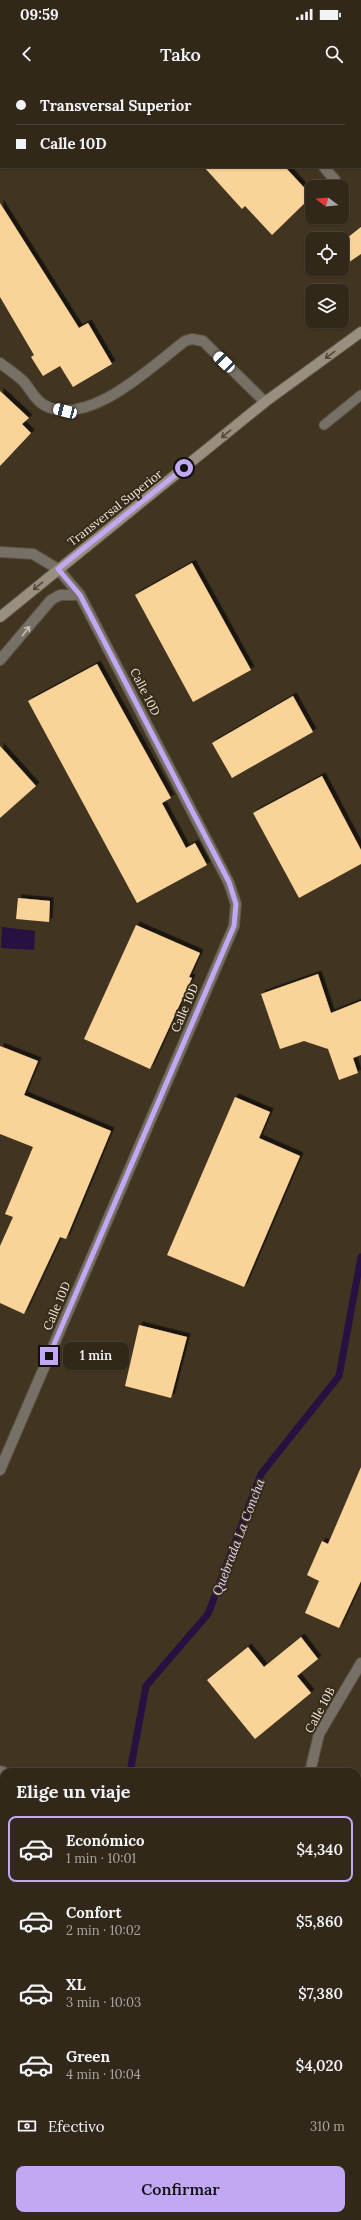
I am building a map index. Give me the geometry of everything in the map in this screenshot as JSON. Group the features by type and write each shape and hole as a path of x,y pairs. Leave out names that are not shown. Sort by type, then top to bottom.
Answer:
{"main road":[{"name":"Transversal Superior","path":"0,617 265,402 361,332"}],"street":[{"path":"325,168 335,180"},
{"path":"0,363 23,382 43,405 65,411 87,408 116,393 185,341 192,339 202,341 265,402"},
{"name":"Calle 10D","path":"0,552 33,554 58,569 80,595 229,882 236,904 234,926 0,1470"},
{"path":"0,660 51,600 60,595 80,595"},
{"name":"Calle 10B","path":"311,1768 319,1734 361,1663"}],"lane":[{"path":"324,425 361,395"}],"shaded area":[{"path":"2,927 35,931 34,950 1,948"}],"building":[{"path":"205,168 286,168 305,188 305,203 272,235 245,206 242,209"},
{"path":"0,203 79,328 88,323 112,364 73,387 60,366 43,376 31,357 34,355 0,297"},
{"path":"361,227 361,254 349,262 349,236"},
{"path":"0,391 29,418 22,424 31,433 0,466"},
{"path":"192,563 251,670 193,702 135,595"},
{"path":"97,664 171,798 162,803 186,848 195,843 207,865 137,903 28,701"},
{"path":"293,696 313,732 232,778 212,743"},
{"path":"0,746 36,786 0,818"},
{"path":"322,776 361,850 361,864 299,898 253,813"},
{"path":"18,898 50,901 49,922 16,919"},
{"path":"136,925 200,953 189,977 192,978 150,1069 84,1039"},
{"path":"318,974 331,1013 361,1001 361,1055 353,1058 358,1073 339,1080 328,1049 304,1041 280,1049 261,994"},
{"path":"0,1046 38,1061 24,1095 111,1131 66,1239 60,1237 24,1314 0,1303 0,1246 13,1217 5,1214 33,1147 0,1134"},
{"path":"235,1097 270,1112 259,1138 300,1156 244,1287 167,1255"},
{"path":"139,1325 187,1337 171,1398 125,1386"},
{"path":"361,1467 361,1581 339,1628 305,1613 319,1581 307,1575 322,1541 328,1544"},
{"path":"301,1637 318,1659 297,1676 311,1693 255,1739 207,1680 248,1647 264,1667"}],"waterway":[{"name":"Quebrada La Concha","path":"131,1768 146,1686 208,1614 261,1474 339,1376 361,1257"}],"route":[{"path":"49,1356 234,926 236,904 229,882 80,595 58,569 184,468"}]}
